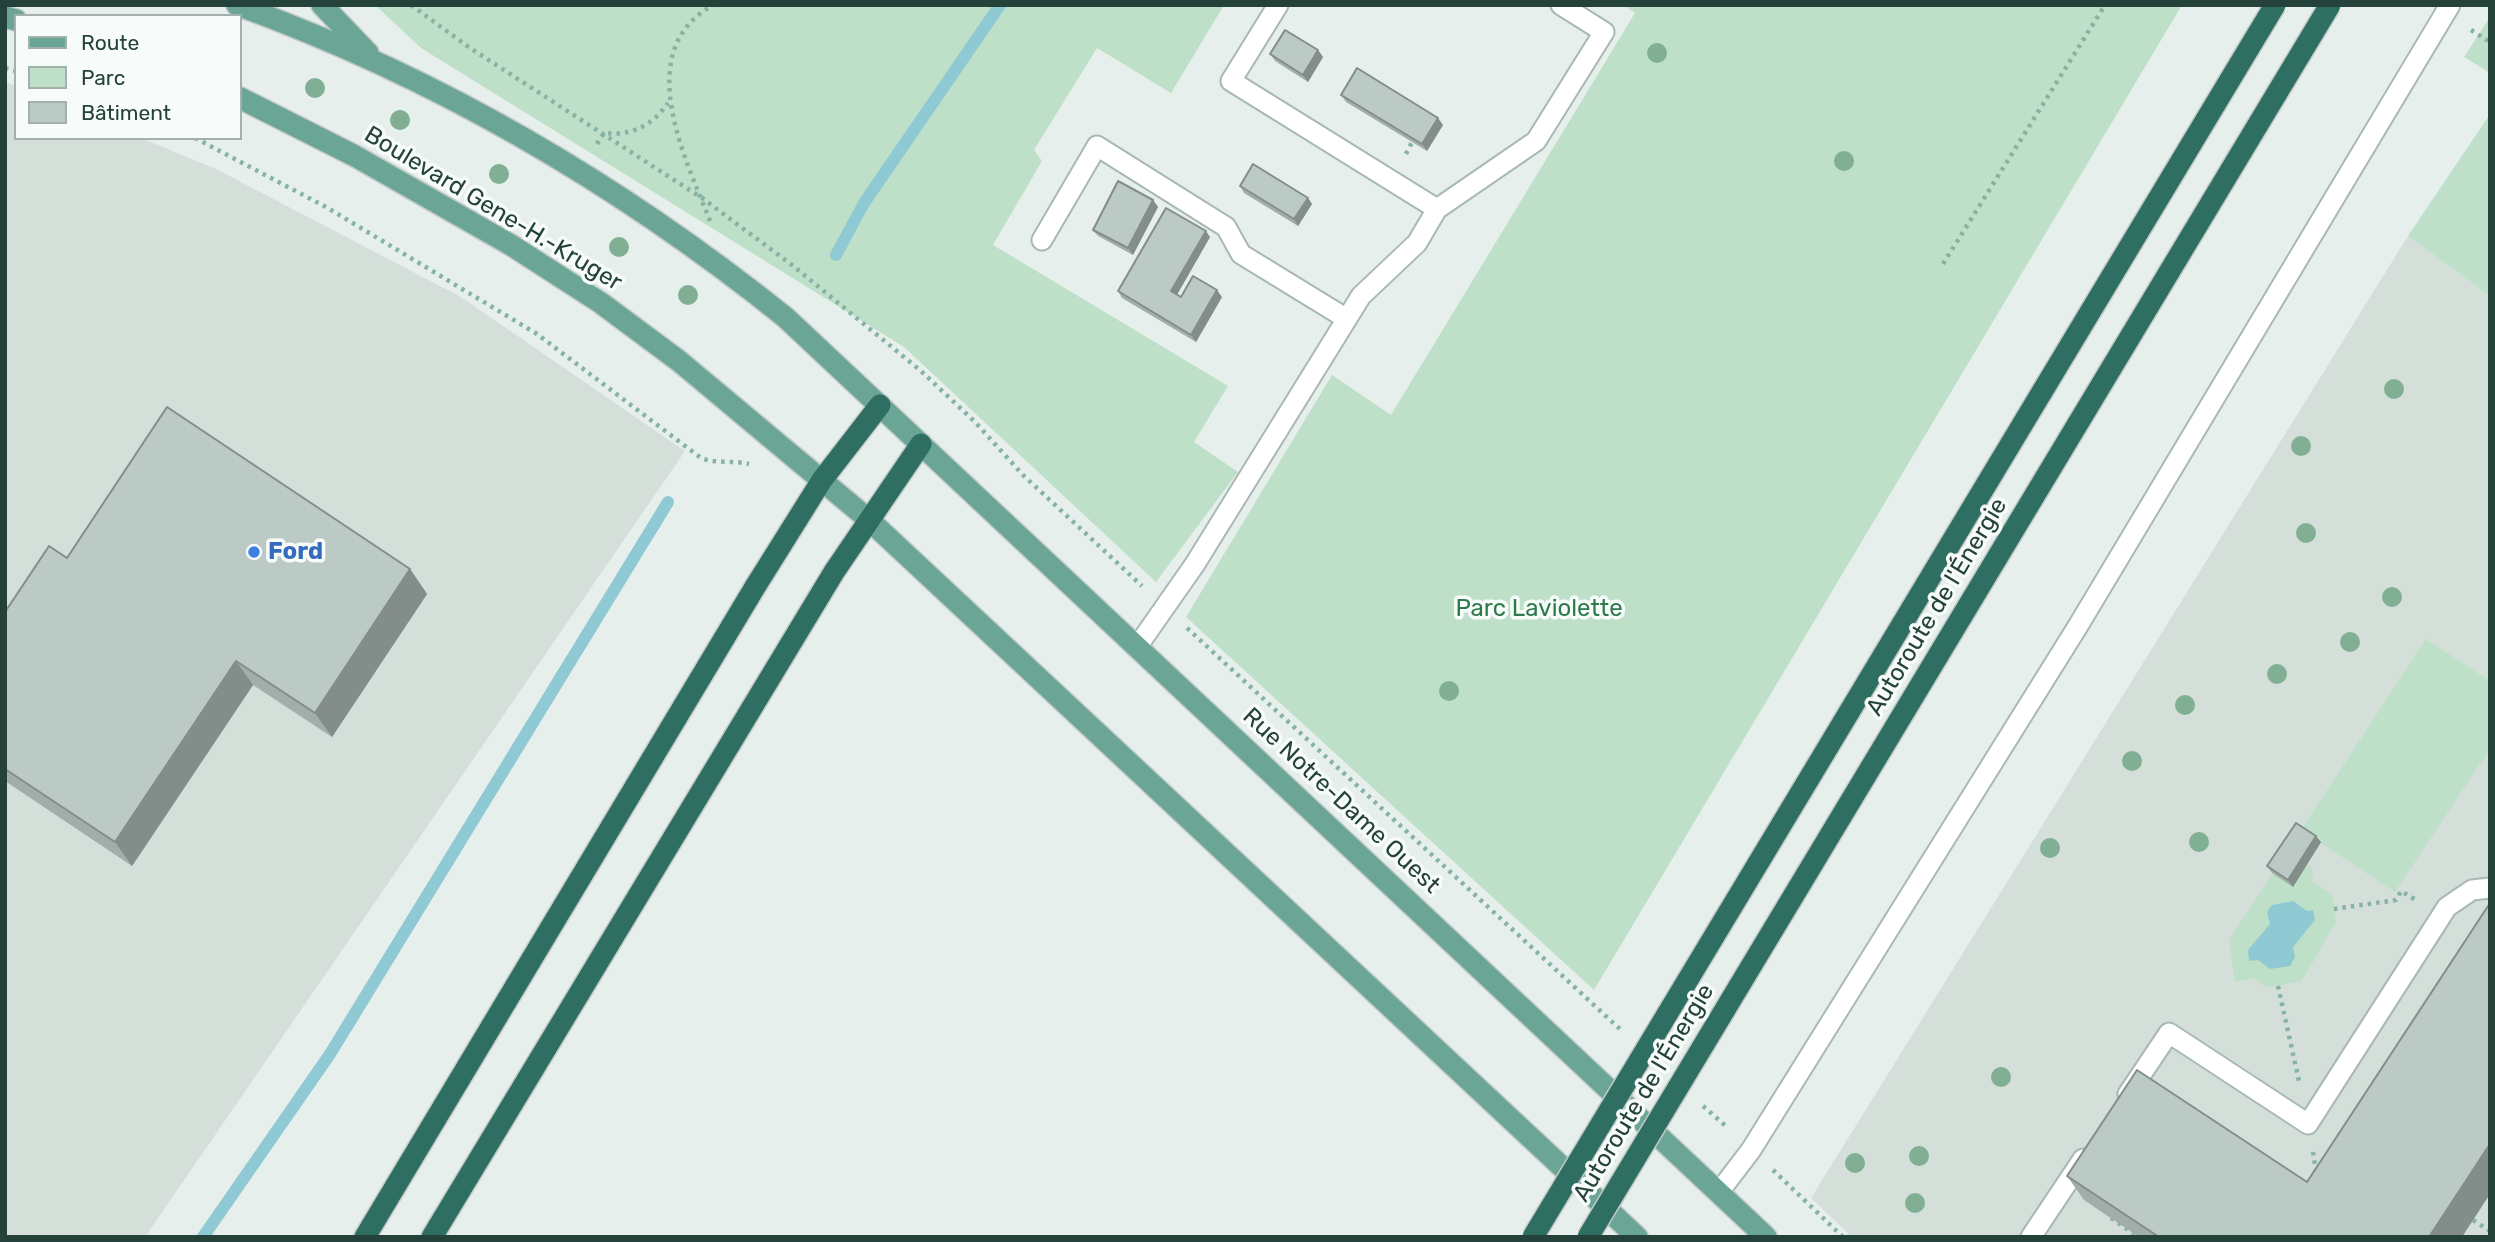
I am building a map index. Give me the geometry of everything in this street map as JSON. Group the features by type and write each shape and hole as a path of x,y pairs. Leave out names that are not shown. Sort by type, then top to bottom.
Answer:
{"highway":[{"name":"Autoroute de l'Énergie","path":"1533,1237 2275,5"},
{"name":"Autoroute de l'Énergie","path":"1588,1237 2330,5"},
{"path":"365,1237 822,480 880,405"},
{"path":"432,1237 868,519 921,444"}],"main road":[{"path":"237,5 377,62 510,130 639,209 776,310 880,405"},
{"path":"323,5 377,62"},
{"name":"Boulevard Gene-H.-Kruger","path":"242,99 384,172 555,272 679,361 868,519"},
{"name":"Rue Notre-Dame Ouest","path":"880,405 1766,1237"},
{"path":"868,519 1637,1237"}],"lane":[{"path":"1278,5 1231,81 1437,209"},
{"path":"1137,647 1195,565 1361,296 1417,243 1437,209 1536,141 1604,32 1561,5"},
{"path":"1719,1192 1751,1150 1940,851 2450,5"},
{"path":"1042,240 1097,146 1226,227 1241,254 1346,319"},
{"path":"2114,1114 2169,1033 2308,1124 2447,907 2472,890 2490,888"},
{"path":"2031,1237 2092,1146"}],"path":[{"path":"411,5 470,48 702,198 792,265 906,358 975,422 1031,483 1131,577"},
{"path":"712,225 669,102 671,65 679,42 690,24 713,5"},
{"path":"1943,264 2105,5"},
{"path":"2466,27 2490,42"},
{"path":"604,133 624,133 645,126 657,118 669,102"},
{"path":"595,148 604,133"},
{"path":"199,140 326,207 452,281 537,334 701,458 708,461 723,459"},
{"name":"Rue Notre-Dame Ouest","path":"1182,624 1629,1037"},
{"path":"2334,909 2396,900 2401,891 2421,903"},
{"path":"2278,986 2288,1034"},
{"path":"1700,1103 1731,1131"},
{"path":"2315,1161 2319,1182"},
{"path":"1774,1171 1843,1237"},
{"path":"2467,1228 2479,1211"},
{"path":"2106,1215 2139,1237"},
{"path":"2473,1220 2490,1231"}],"shaded area":[{"path":"5,82 14,85 14,140 146,140 216,169 461,297 685,451 145,1237 5,1237"},
{"path":"2408,236 2490,296 2490,1237 1852,1237 1811,1198"}],"green space":[{"path":"375,5 1224,5 1171,93 1097,48 1034,150 1042,161 993,245 1228,386 1194,442 1238,472 1156,582 904,347 421,48"},
{"name":"Parc Laviolette","path":"1623,5 2182,5 1594,990 1186,617 1332,375 1391,415 1635,13"},
{"path":"2490,17 2490,73 2464,57"},
{"path":"2490,114 2490,296 2408,236"},
{"path":"2426,639 2490,681 2490,749 2395,892 2321,843 2307,864 2312,867 2313,882 2332,894 2336,922 2310,967 2300,982 2266,987 2254,978 2235,982 2229,940"}],"water":[{"path":"2293,901 2307,911 2313,910 2315,920 2293,947 2295,957 2290,966 2270,969 2258,960 2249,961 2248,950 2270,924 2267,912 2272,905"}],"building":[{"path":"1285,30 1318,50 1303,75 1270,54"},
{"path":"1357,68 1438,118 1422,144 1341,95"},
{"path":"1253,164 1308,198 1294,219 1240,186"},
{"path":"1118,181 1153,200 1128,248 1093,230"},
{"path":"1166,208 1206,231 1171,291 1181,297 1193,276 1217,290 1191,335 1118,291"},
{"path":"167,407 410,569 315,713 236,661 115,842 5,769 5,612 49,546 67,558"},
{"path":"2296,823 2316,836 2288,880 2267,866"},
{"path":"2490,903 2490,1144 2429,1237 2159,1237 2067,1176 2137,1070 2307,1182"}],"waterway":[{"path":"836,255 864,203 1000,5"},
{"path":"203,1237 330,1054 668,502"}],"place":[{"name":"Ford","path":"254,552"}]}
